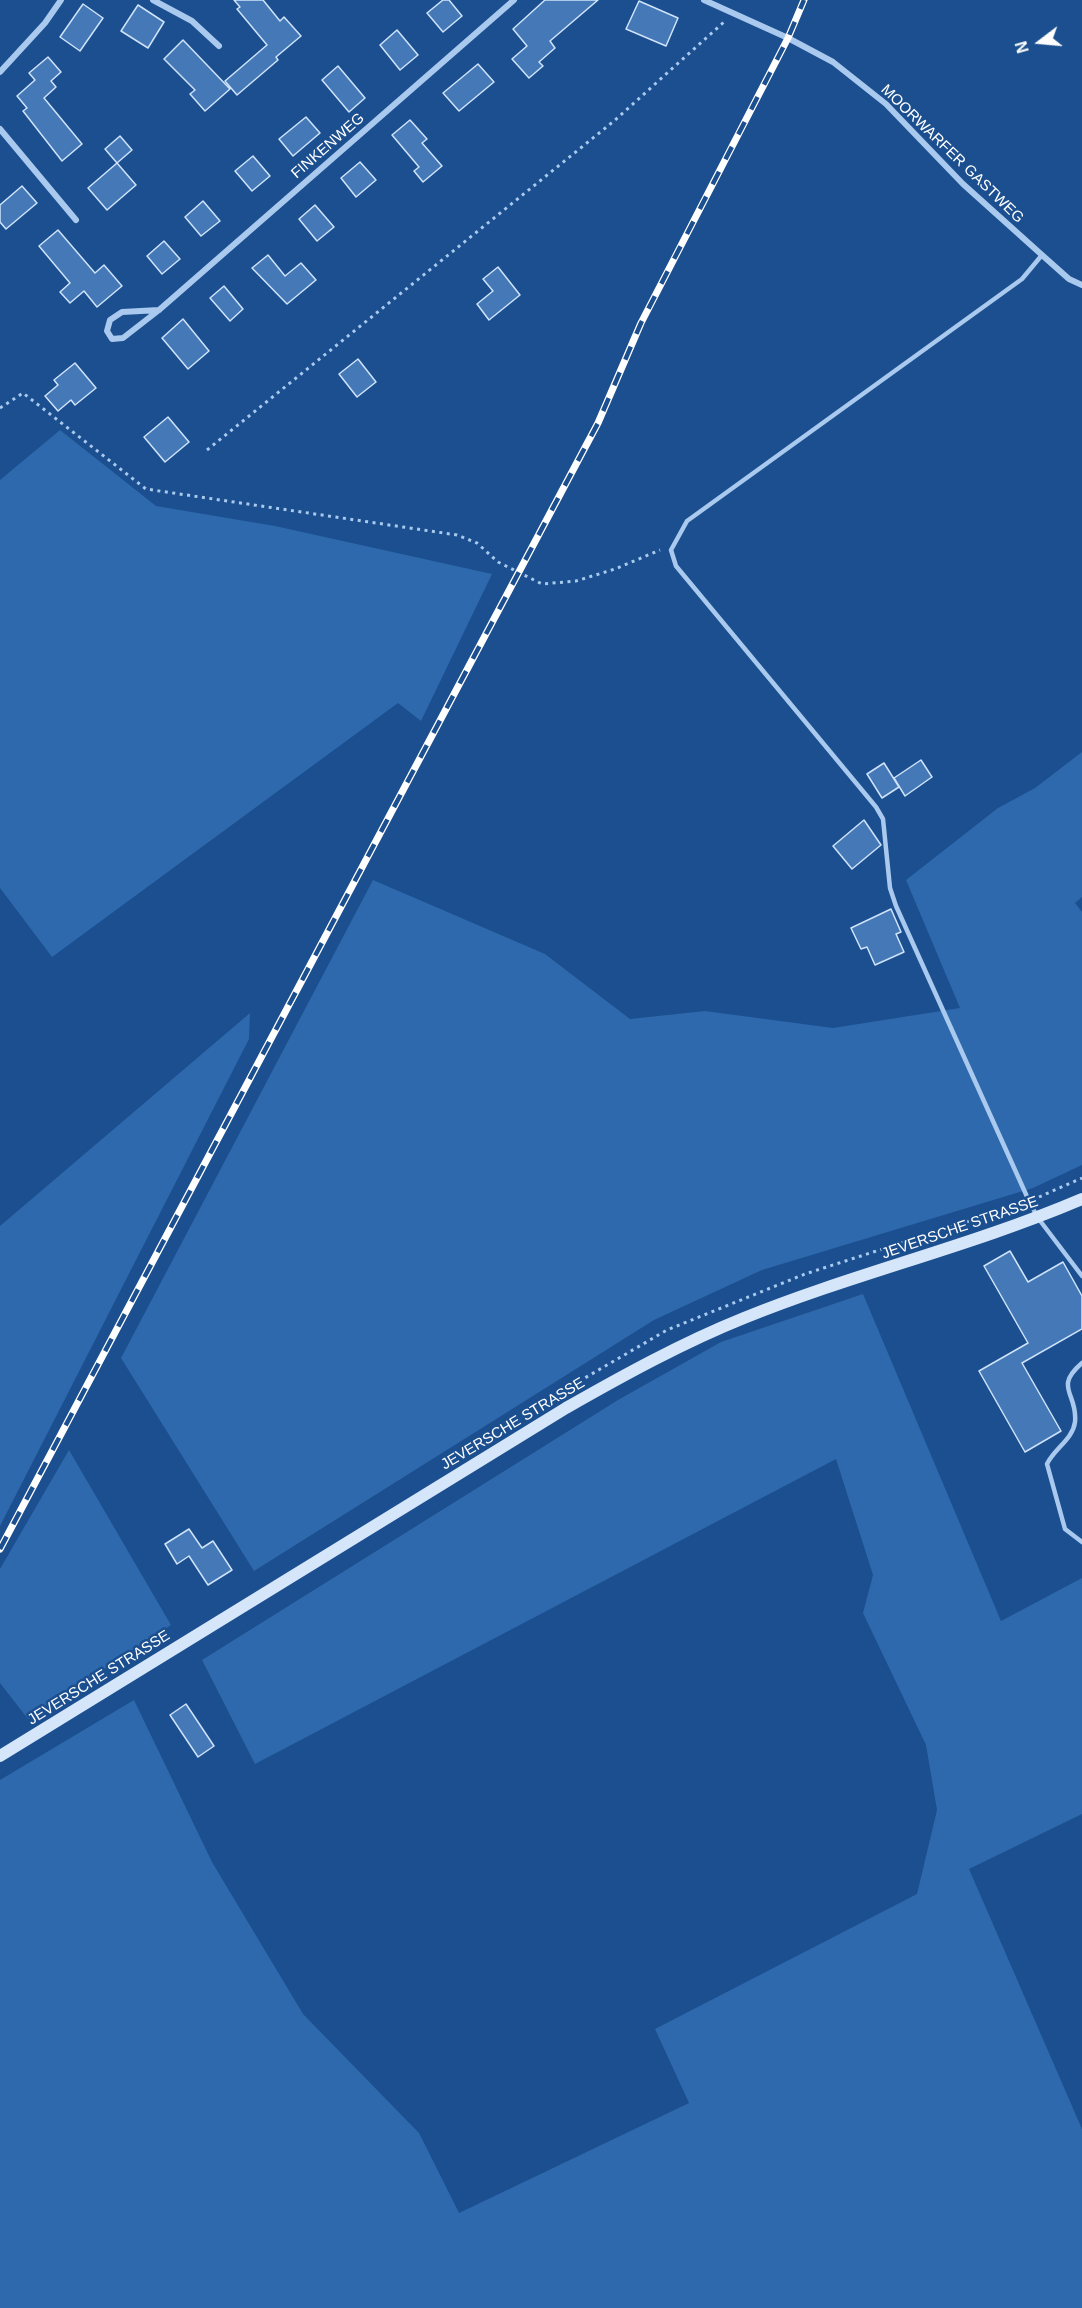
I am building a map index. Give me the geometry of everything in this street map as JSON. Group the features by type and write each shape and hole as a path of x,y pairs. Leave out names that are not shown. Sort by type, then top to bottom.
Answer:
{"street":[{"path":"0,72 45,24 61,0"},
{"path":"153,0 192,21 219,46"},
{"name":"FINKENWEG","path":"159,310 122,312 110,320 107,332 112,339 123,338 159,310 514,0"},
{"name":"MOORWARFER GASTWEG","path":"704,0 734,12 833,62 886,104 963,184 1042,255 1069,279 1082,285"},
{"path":"0,129 76,220"},
{"name":"JEVERSCHE STRASSE","path":"0,1756 566,1408 639,1367 746,1317 1038,1218 1082,1199"}],"lane":[{"path":"1042,255 1022,279 687,521 671,550 676,566 820,736 883,819 890,888 896,906 1038,1218 1082,1276"},
{"path":"1082,1363 1071,1373 1066,1383 1075,1423 1068,1438 1052,1453 1047,1464 1065,1529 1082,1542"}],"path":[{"path":"207,450 614,121 734,12"},
{"path":"0,408 23,393 146,489 457,535 477,543 498,562 543,584 576,581 615,570 673,545"}],"shaded area":[{"path":"60,430 156,506 275,526 492,574 421,721 398,703 52,957 0,888 0,480"},
{"path":"1082,752 1082,897 1075,903 1082,912 1082,1165 1033,1188 762,1270 654,1320 254,1571 121,1358 373,880 545,954 630,1019 705,1011 833,1028 960,1008 906,880 998,808 1035,788"},
{"path":"250,1013 249,1039 0,1526 0,1226"},
{"path":"863,1294 1001,1621 1082,1578 1082,1814 969,1869 1082,2129 1082,2308 0,2308 0,1780 134,1700 212,1862 303,2014 419,2133 459,2213 689,2103 655,2029 917,1894 937,1810 926,1745 863,1613 873,1575 836,1459 255,1764 202,1660 618,1400 721,1342"},
{"path":"69,1450 171,1625 28,1719 0,1683 0,1569"}],"building":[{"path":"234,0 263,0 280,21 284,17 301,36 276,57 278,60 237,95 225,81 267,45 237,9 240,7"},
{"path":"443,0 449,0 462,16 443,32 427,13"},
{"path":"545,0 598,0 550,41 555,48 539,62 543,66 529,78 512,59 527,46 513,29"},
{"path":"639,1 678,18 666,46 626,29"},
{"path":"83,4 103,18 80,51 60,37"},
{"path":"138,5 164,22 148,48 121,31"},
{"path":"397,30 418,55 400,70 380,45"},
{"path":"183,40 230,89 205,111 190,94 195,90 164,59"},
{"path":"48,57 61,72 51,81 56,87 44,98 82,144 62,161 23,111 27,108 17,96 35,80 29,73"},
{"path":"478,64 494,82 459,111 443,93"},
{"path":"338,66 365,98 349,112 322,80"},
{"path":"306,117 320,133 293,156 279,139"},
{"path":"410,120 427,139 422,143 442,166 423,182 414,171 419,167 392,135"},
{"path":"120,136 132,150 117,163 105,149"},
{"path":"253,156 270,176 252,191 235,171"},
{"path":"360,162 376,180 356,197 341,178"},
{"path":"117,163 136,185 107,210 88,188"},
{"path":"22,186 37,203 6,229 0,222 0,205"},
{"path":"203,201 220,221 201,236 185,217"},
{"path":"315,205 334,227 317,241 299,219"},
{"path":"58,230 95,273 104,265 122,286 97,307 84,291 70,303 60,292 70,283 39,246"},
{"path":"164,241 180,259 162,274 147,256"},
{"path":"268,255 285,276 301,263 316,280 287,304 252,268"},
{"path":"498,267 520,295 489,320 477,304 493,291 483,279"},
{"path":"224,286 243,309 230,321 210,298"},
{"path":"183,319 209,351 188,369 162,338"},
{"path":"358,359 376,382 357,397 339,374"},
{"path":"75,363 96,388 75,405 71,400 58,411 45,396 58,385 54,380"},
{"path":"168,417 189,442 165,462 144,437"},
{"path":"921,760 932,777 905,796 894,778"},
{"path":"884,763 899,787 882,798 867,774"},
{"path":"864,820 881,845 852,869 833,846"},
{"path":"891,909 901,932 896,934 904,952 875,965 867,947 861,949 851,928"},
{"path":"1010,1251 1028,1282 1063,1262 1082,1296 1082,1329 1022,1363 1061,1431 1025,1452 979,1371 1028,1343 984,1266"},
{"path":"189,1529 202,1548 213,1541 232,1570 208,1585 189,1556 177,1564 165,1544"},
{"path":"186,1704 214,1746 198,1757 170,1715"}],"railway":[{"path":"0,1549 598,423 641,323 788,38 804,0"}]}
